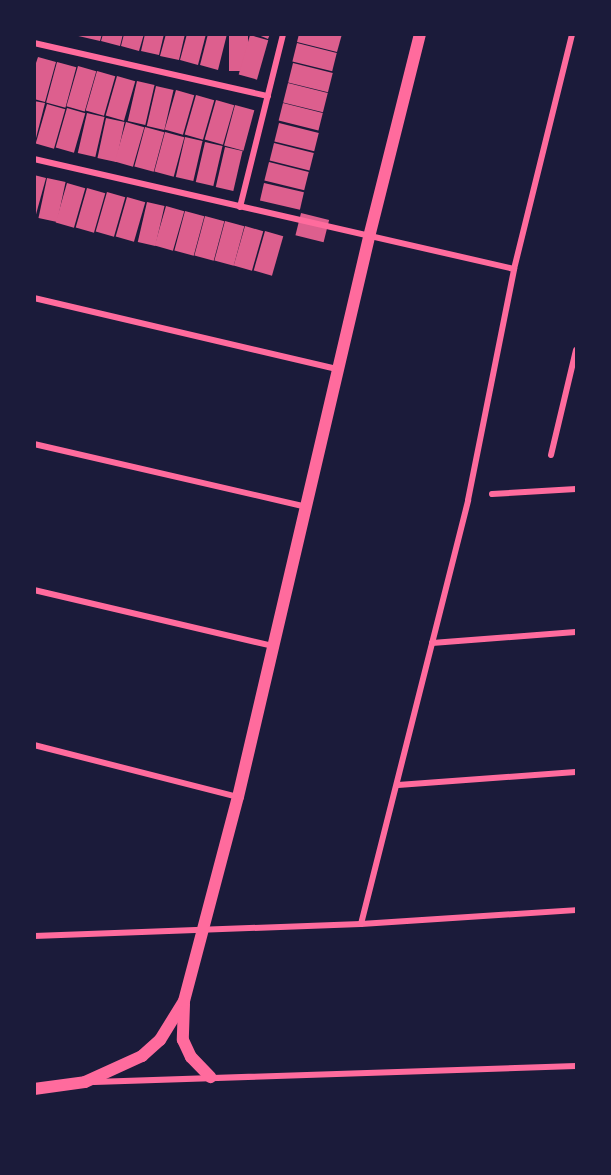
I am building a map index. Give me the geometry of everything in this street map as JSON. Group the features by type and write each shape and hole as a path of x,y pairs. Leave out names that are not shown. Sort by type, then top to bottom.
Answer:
{"main road":[{"path":"210,1077 191,1057 183,1040 184,1001 205,930 238,797 337,369 420,34"},
{"path":"34,1089 85,1082 142,1056 160,1040 184,1001"}],"street":[{"path":"240,207 283,34"},
{"path":"361,924 398,785 468,500 514,268 572,34"},
{"path":"34,43 268,96"},
{"path":"34,159 369,237 514,268"},
{"path":"34,298 337,369"},
{"path":"551,455 576,350"},
{"path":"34,444 306,507"},
{"path":"492,494 576,489"},
{"path":"34,591 273,646"},
{"path":"432,643 576,632"},
{"path":"34,745 238,797"},
{"path":"398,785 576,772"},
{"path":"34,936 361,924 576,910"},
{"path":"85,1082 576,1066"}],"building":[{"path":"102,34 100,41 74,35"},
{"path":"103,34 123,34 120,46 101,41"},
{"path":"124,34 144,34 139,51 121,46"},
{"path":"145,34 164,34 159,55 141,51"},
{"path":"166,34 185,34 179,60 160,56"},
{"path":"187,34 206,34 198,65 180,60"},
{"path":"208,34 227,34 218,70 200,65"},
{"path":"229,34 248,34 248,71 229,71"},
{"path":"256,34 270,34 268,39"},
{"path":"299,34 342,34 337,52 297,42"},
{"path":"250,35 268,40 257,80 239,74"},
{"path":"297,43 337,53 332,71 292,61"},
{"path":"38,57 56,62 45,102 34,99 34,69"},
{"path":"57,62 76,67 65,108 46,103"},
{"path":"293,63 333,73 328,92 288,82"},
{"path":"78,66 96,71 85,112 66,106"},
{"path":"97,71 115,76 104,116 86,110"},
{"path":"117,76 135,81 124,121 106,115"},
{"path":"137,81 155,85 145,125 128,121"},
{"path":"288,83 328,93 323,112 283,102"},
{"path":"156,86 174,90 164,130 147,126"},
{"path":"176,90 194,95 183,135 165,129"},
{"path":"196,95 214,100 203,140 185,134"},
{"path":"216,100 234,105 223,145 205,139"},
{"path":"34,101 45,103 35,142 34,142"},
{"path":"283,103 323,113 318,130 279,120"},
{"path":"47,104 65,109 54,149 36,143"},
{"path":"235,105 254,110 243,151 224,146"},
{"path":"67,108 85,113 74,153 56,147"},
{"path":"87,113 105,117 95,157 78,153"},
{"path":"106,118 125,122 116,162 97,158"},
{"path":"126,122 144,127 133,167 115,161"},
{"path":"279,123 319,133 314,151 274,141"},
{"path":"145,127 164,132 154,172 134,167"},
{"path":"165,132 184,137 174,177 154,172"},
{"path":"185,137 203,141 193,181 176,177"},
{"path":"205,142 223,146 213,186 196,182"},
{"path":"274,143 314,153 309,170 270,160"},
{"path":"225,147 243,151 233,191 216,187"},
{"path":"269,162 309,172 304,190 264,180"},
{"path":"34,175 46,178 35,218 34,218"},
{"path":"47,178 66,182 57,222 38,218"},
{"path":"67,183 85,188 74,228 56,222"},
{"path":"264,183 304,192 300,210 260,201"},
{"path":"87,188 105,193 94,233 76,227"},
{"path":"107,192 125,197 114,237 96,231"},
{"path":"127,197 145,202 134,242 116,236"},
{"path":"147,202 165,206 155,246 138,242"},
{"path":"166,206 184,211 173,251 155,245"},
{"path":"185,211 204,216 194,256 174,251"},
{"path":"301,213 329,220 324,242 295,235"},
{"path":"205,216 224,221 214,261 194,256"},
{"path":"225,221 244,226 234,266 214,261"},
{"path":"245,226 263,231 252,271 234,265"},
{"path":"265,231 283,236 272,276 254,270"}]}
